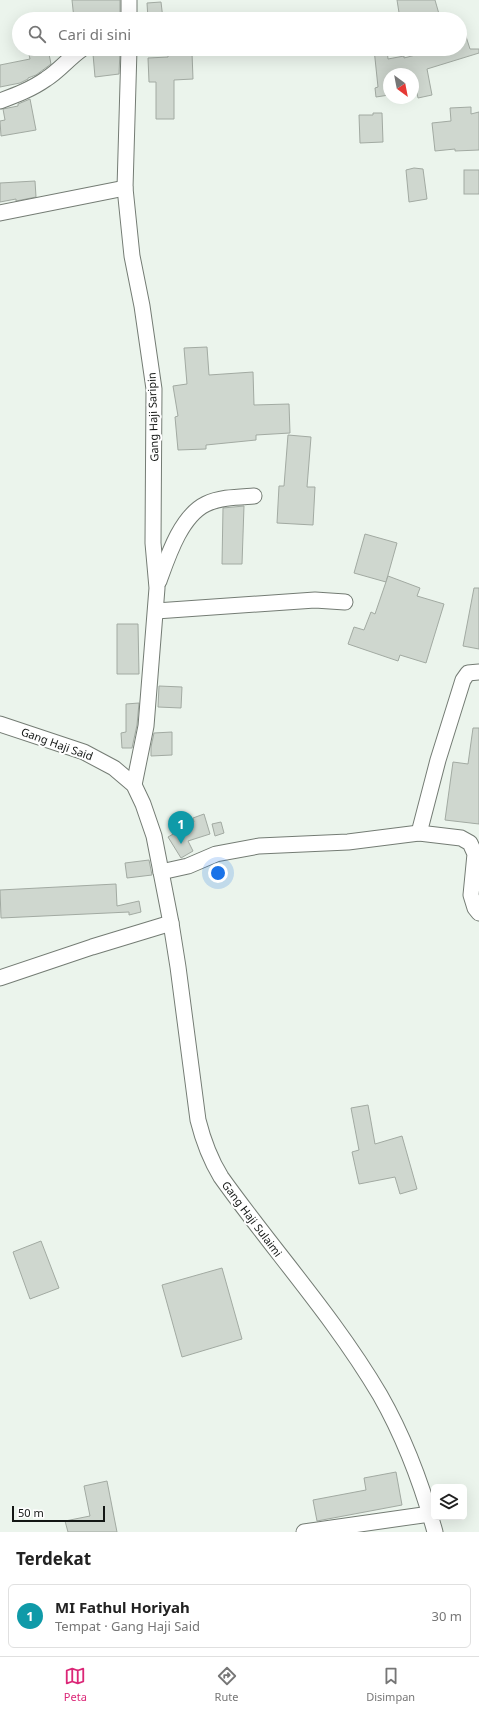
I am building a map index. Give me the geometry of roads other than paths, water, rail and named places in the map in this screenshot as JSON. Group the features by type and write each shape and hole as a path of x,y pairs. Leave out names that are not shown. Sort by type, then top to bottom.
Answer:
{"street":[{"path":"129,0 129,12"},
{"path":"0,101 24,92 47,79 73,56"},
{"name":"Gang Haji Saripin","path":"128,56 124,188 132,256 142,306 154,389 153,542 157,588 146,726 134,785"},
{"path":"0,213 124,188"},
{"path":"157,588 165,563 186,520 206,504 222,499 254,496"},
{"path":"156,611 314,600 345,602"},
{"path":"419,833 438,760 463,680 468,673 479,672"},
{"name":"Gang Haji Said","path":"0,724 84,752 114,768 134,785 143,804 154,836 161,872"},
{"path":"161,872 188,866 216,854 259,846 348,842 419,833 461,838 470,843 475,854 471,895 475,908 479,913"},
{"name":"Gang Haji Sulaimi","path":"161,872 178,967 198,1120 202,1137 212,1162 239,1203 351,1348 380,1396 401,1438 416,1474 435,1532"},
{"path":"0,978 92,947 171,923"},
{"path":"304,1532 430,1514"}],"place":[{"name":"MI Fathul Horiyah","path":"181,844"}]}
